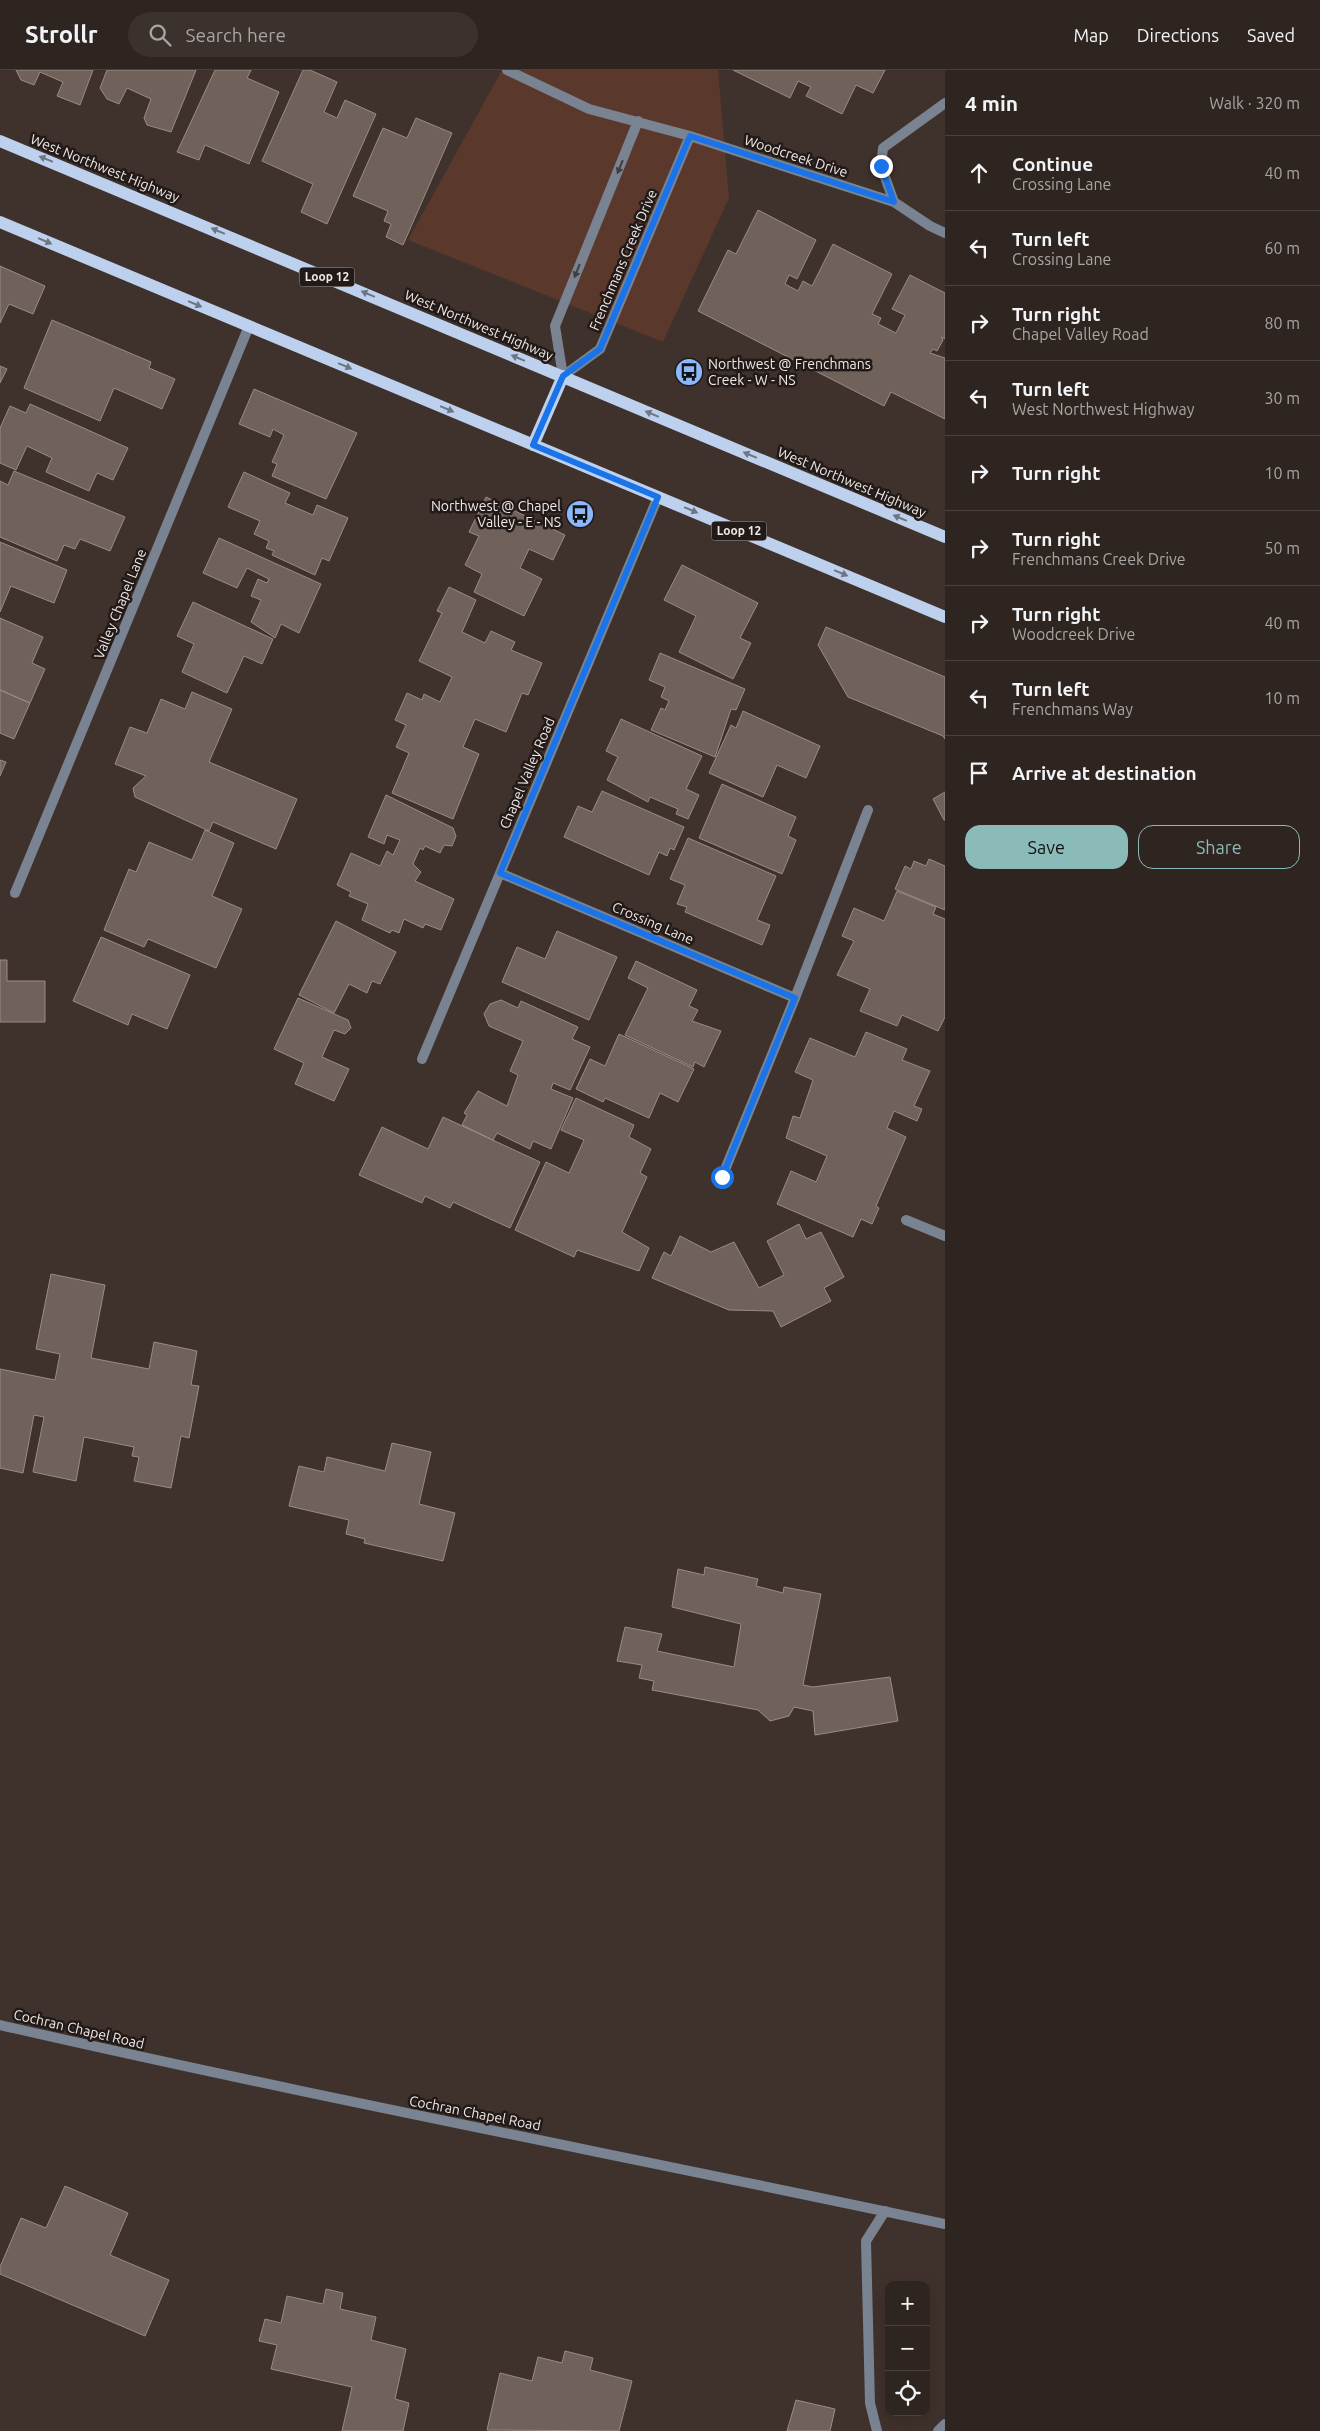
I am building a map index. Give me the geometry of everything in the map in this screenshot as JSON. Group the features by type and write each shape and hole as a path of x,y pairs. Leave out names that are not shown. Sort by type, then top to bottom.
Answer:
{"main road":[{"name":"West Northwest Highway","path":"0,141 945,537"},
{"name":"Loop 12","path":"0,222 945,617"},
{"path":"533,445 563,376"}],"street":[{"name":"Woodcreek Drive","path":"507,70 589,109 690,136 894,202 930,226 945,233"},
{"path":"894,202 881,166 883,148 945,103"},
{"path":"563,376 555,326 638,122"},
{"name":"Frenchmans Creek Drive","path":"563,376 600,349 690,136"},
{"name":"Valley Chapel Lane","path":"15,893 250,326"},
{"name":"Chapel Valley Road","path":"422,1060 658,497"},
{"path":"722,1177 795,998 868,810"},
{"name":"Crossing Lane","path":"500,873 795,998"},
{"path":"906,1220 945,1236"},
{"name":"Cochran Chapel Road","path":"0,2025 211,2074 650,2161 945,2224"},
{"path":"877,2431 870,2403 866,2241 885,2211"},
{"path":"938,2431 945,2424"}],"shaded area":[{"path":"502,70 718,70 729,198 663,342 408,240"}],"building":[{"path":"16,70 93,70 80,105 57,96 63,82 40,72 34,85 21,80"},
{"path":"107,70 196,70 171,132 147,125 144,118 151,99 127,88 119,104 107,99 100,88"},
{"path":"215,70 251,70 247,78 279,92 249,164 205,145 199,160 177,152"},
{"path":"303,70 310,70 337,82 324,112 337,118 345,100 376,114 327,224 301,212 313,184 262,161"},
{"path":"733,70 885,70 873,93 856,85 842,114 806,96 811,87 798,81 790,98"},
{"path":"416,118 452,133 403,245 386,237 391,224 384,221 388,211 353,196 383,128 407,138"},
{"path":"758,210 816,240 797,279 789,275 785,284 798,291 803,281 812,286 833,244 892,274 872,314 881,318 878,324 896,333 905,315 892,309 910,275 945,293 945,339 941,337 943,340 937,351 933,349 930,353 945,358 945,419 891,392 884,406 698,311 728,250 736,254"},
{"path":"0,266 45,286 33,314 9,304 0,323"},
{"path":"52,320 151,362 149,368 175,379 162,409 114,388 100,421 24,388"},
{"path":"0,366 7,369 0,383"},
{"path":"254,389 357,433 326,499 272,476 277,464 272,462 284,435 273,429 270,437 239,424"},
{"path":"30,404 128,448 113,480 97,473 89,491 46,472 52,458 27,446 16,470 0,463 0,428 10,406 26,413"},
{"path":"14,471 125,517 110,551 80,539 75,549 64,545 57,561 0,537 0,481 8,485"},
{"path":"244,472 290,493 285,503 313,515 317,505 348,518 329,561 322,558 315,575 272,555 274,551 266,548 269,541 254,534 260,521 228,507"},
{"path":"486,497 565,535 553,560 529,549 520,568 542,579 524,616 474,592 482,574 465,565 479,536 469,532"},
{"path":"219,538 321,584 299,633 281,624 275,638 251,622 261,600 251,596 258,579 267,583 269,579 247,568 237,588 203,573"},
{"path":"0,542 67,570 54,603 11,586 0,612"},
{"path":"682,565 758,603 740,638 751,643 733,679 679,652 696,616 664,600"},
{"path":"449,587 476,600 462,632 485,643 491,631 515,642 511,650 542,663 528,695 522,693 506,732 475,719 463,747 479,754 453,819 392,793 409,753 396,747 406,725 395,720 407,693 422,700 424,694 440,702 452,677 419,661 442,613 437,611"},
{"path":"193,602 273,639 262,664 244,656 227,693 182,672 194,644 177,636"},
{"path":"0,618 43,637 32,663 45,669 30,703 0,690"},
{"path":"826,627 945,677 945,739 943,736 848,697 818,645"},
{"path":"660,653 745,689 736,710 731,709 715,757 651,730 661,708 665,710 669,701 661,697 665,687 649,680"},
{"path":"0,690 30,703 14,739 0,733"},
{"path":"192,692 232,709 209,762 297,799 276,849 213,822 209,831 135,797 133,788 146,776 115,764 130,727 147,733 161,699 185,709"},
{"path":"743,711 820,746 806,778 777,765 763,797 709,773 731,725 736,728"},
{"path":"621,719 702,756 686,789 699,795 688,819 676,814 678,809 650,797 648,802 607,780 618,757 606,751"},
{"path":"0,760 6,762 0,776"},
{"path":"722,784 796,817 788,836 796,840 782,874 699,838"},
{"path":"602,791 684,827 674,850 670,848 667,856 659,852 649,875 564,837 578,806 592,812"},
{"path":"945,792 945,820 944,820 933,799"},
{"path":"386,795 453,828 456,836 452,846 444,845 440,853 425,846 423,850 420,848 413,864 421,872 415,881 454,899 441,930 425,924 423,928 404,919 399,933 392,930 390,933 362,920 368,904 349,896 351,892 337,885 351,853 380,866 387,851 393,855 400,840 387,835 384,844 368,837"},
{"path":"205,830 234,843 212,896 242,909 216,968 148,939 144,947 104,930 129,869 136,872 149,842 192,860"},
{"path":"688,838 776,876 757,920 770,925 762,945 685,912 687,907 677,904 685,885 670,879"},
{"path":"929,859 945,866 945,910 895,889 905,866 911,869 914,861 926,866"},
{"path":"897,891 936,907 933,914 945,919 945,1017 938,1031 902,1015 897,1026 860,1011 870,989 837,975 854,941 842,936 854,908 884,921"},
{"path":"336,921 396,952 380,984 372,981 367,993 349,984 334,1013 299,995"},
{"path":"557,931 617,957 589,1020 502,982 517,947 545,959"},
{"path":"101,937 190,975 167,1029 132,1014 128,1025 73,1001"},
{"path":"0,960 7,960 7,981 45,981 45,1022 0,1022"},
{"path":"636,961 697,990 689,1006 698,1010 692,1021 721,1031 704,1067 695,1062 693,1067 625,1035 648,988 628,978"},
{"path":"298,998 348,1020 351,1028 345,1034 334,1030 322,1057 349,1069 334,1101 295,1084 304,1063 274,1049"},
{"path":"501,1000 518,1008 521,1001 578,1027 572,1039 590,1047 570,1090 553,1083 551,1089 573,1098 551,1149 533,1141 530,1149 497,1133 493,1140 462,1125 467,1115 464,1113 478,1091 507,1106 518,1075 510,1071 523,1041 489,1026 484,1014 490,1004"},
{"path":"866,1032 907,1049 902,1060 930,1071 914,1106 922,1109 917,1121 894,1111 887,1128 906,1137 876,1206 879,1208 872,1224 861,1219 853,1237 777,1204 791,1171 816,1182 827,1156 786,1138 793,1116 800,1118 813,1080 795,1072 810,1038 855,1057"},
{"path":"619,1034 694,1069 678,1102 660,1093 649,1118 605,1098 603,1102 576,1089 590,1059 605,1066"},
{"path":"576,1098 634,1125 629,1137 651,1149 640,1173 647,1177 622,1232 649,1248 639,1271 577,1250 574,1257 515,1230 546,1162 569,1173 584,1140 561,1130"},
{"path":"443,1117 540,1162 510,1228 453,1202 450,1208 425,1196 422,1203 359,1175 382,1127 428,1149"},
{"path":"799,1224 806,1239 821,1232 844,1277 824,1288 831,1301 781,1327 773,1311 729,1310 652,1278 664,1252 671,1256 680,1236 711,1252 734,1242 759,1288 784,1275 767,1241"},
{"path":"51,1274 105,1285 91,1358 149,1369 154,1342 197,1351 191,1385 199,1386 189,1438 181,1436 171,1488 134,1481 139,1457 132,1456 134,1447 84,1437 76,1481 33,1472 44,1417 34,1415 23,1473 0,1468 0,1369 55,1380 60,1354 36,1349"},
{"path":"392,1443 431,1452 419,1504 455,1513 443,1561 364,1543 365,1539 346,1534 349,1520 289,1506 299,1466 324,1472 327,1457 385,1471"},
{"path":"705,1567 758,1579 756,1586 783,1593 784,1587 821,1594 803,1685 813,1687 890,1677 898,1721 815,1735 813,1711 794,1707 789,1716 770,1721 758,1710 652,1690 654,1681 639,1678 642,1665 617,1661 625,1627 662,1634 657,1651 734,1667 741,1624 672,1607 678,1569 704,1575"},
{"path":"65,2186 128,2213 110,2255 169,2280 145,2336 0,2274 0,2267 21,2218 46,2228"},
{"path":"326,2289 343,2293 340,2309 376,2317 371,2340 406,2349 395,2399 409,2403 403,2431 342,2431 352,2387 271,2369 277,2345 259,2341 265,2319 281,2323 287,2296 323,2304"},
{"path":"565,2351 593,2358 590,2370 632,2381 619,2431 487,2430 500,2373 532,2381 538,2357 562,2363"},
{"path":"796,2400 835,2409 830,2431 787,2431"}],"place":[{"name":"Northwest @ Frenchmans Creek - W - NS","path":"689,372"},
{"name":"Northwest @ Chapel Valley - E - NS","path":"580,514"}],"route":[{"path":"722,1177 795,998 500,873 658,497 533,445 563,376 600,349 690,136 894,202 881,166"}]}
